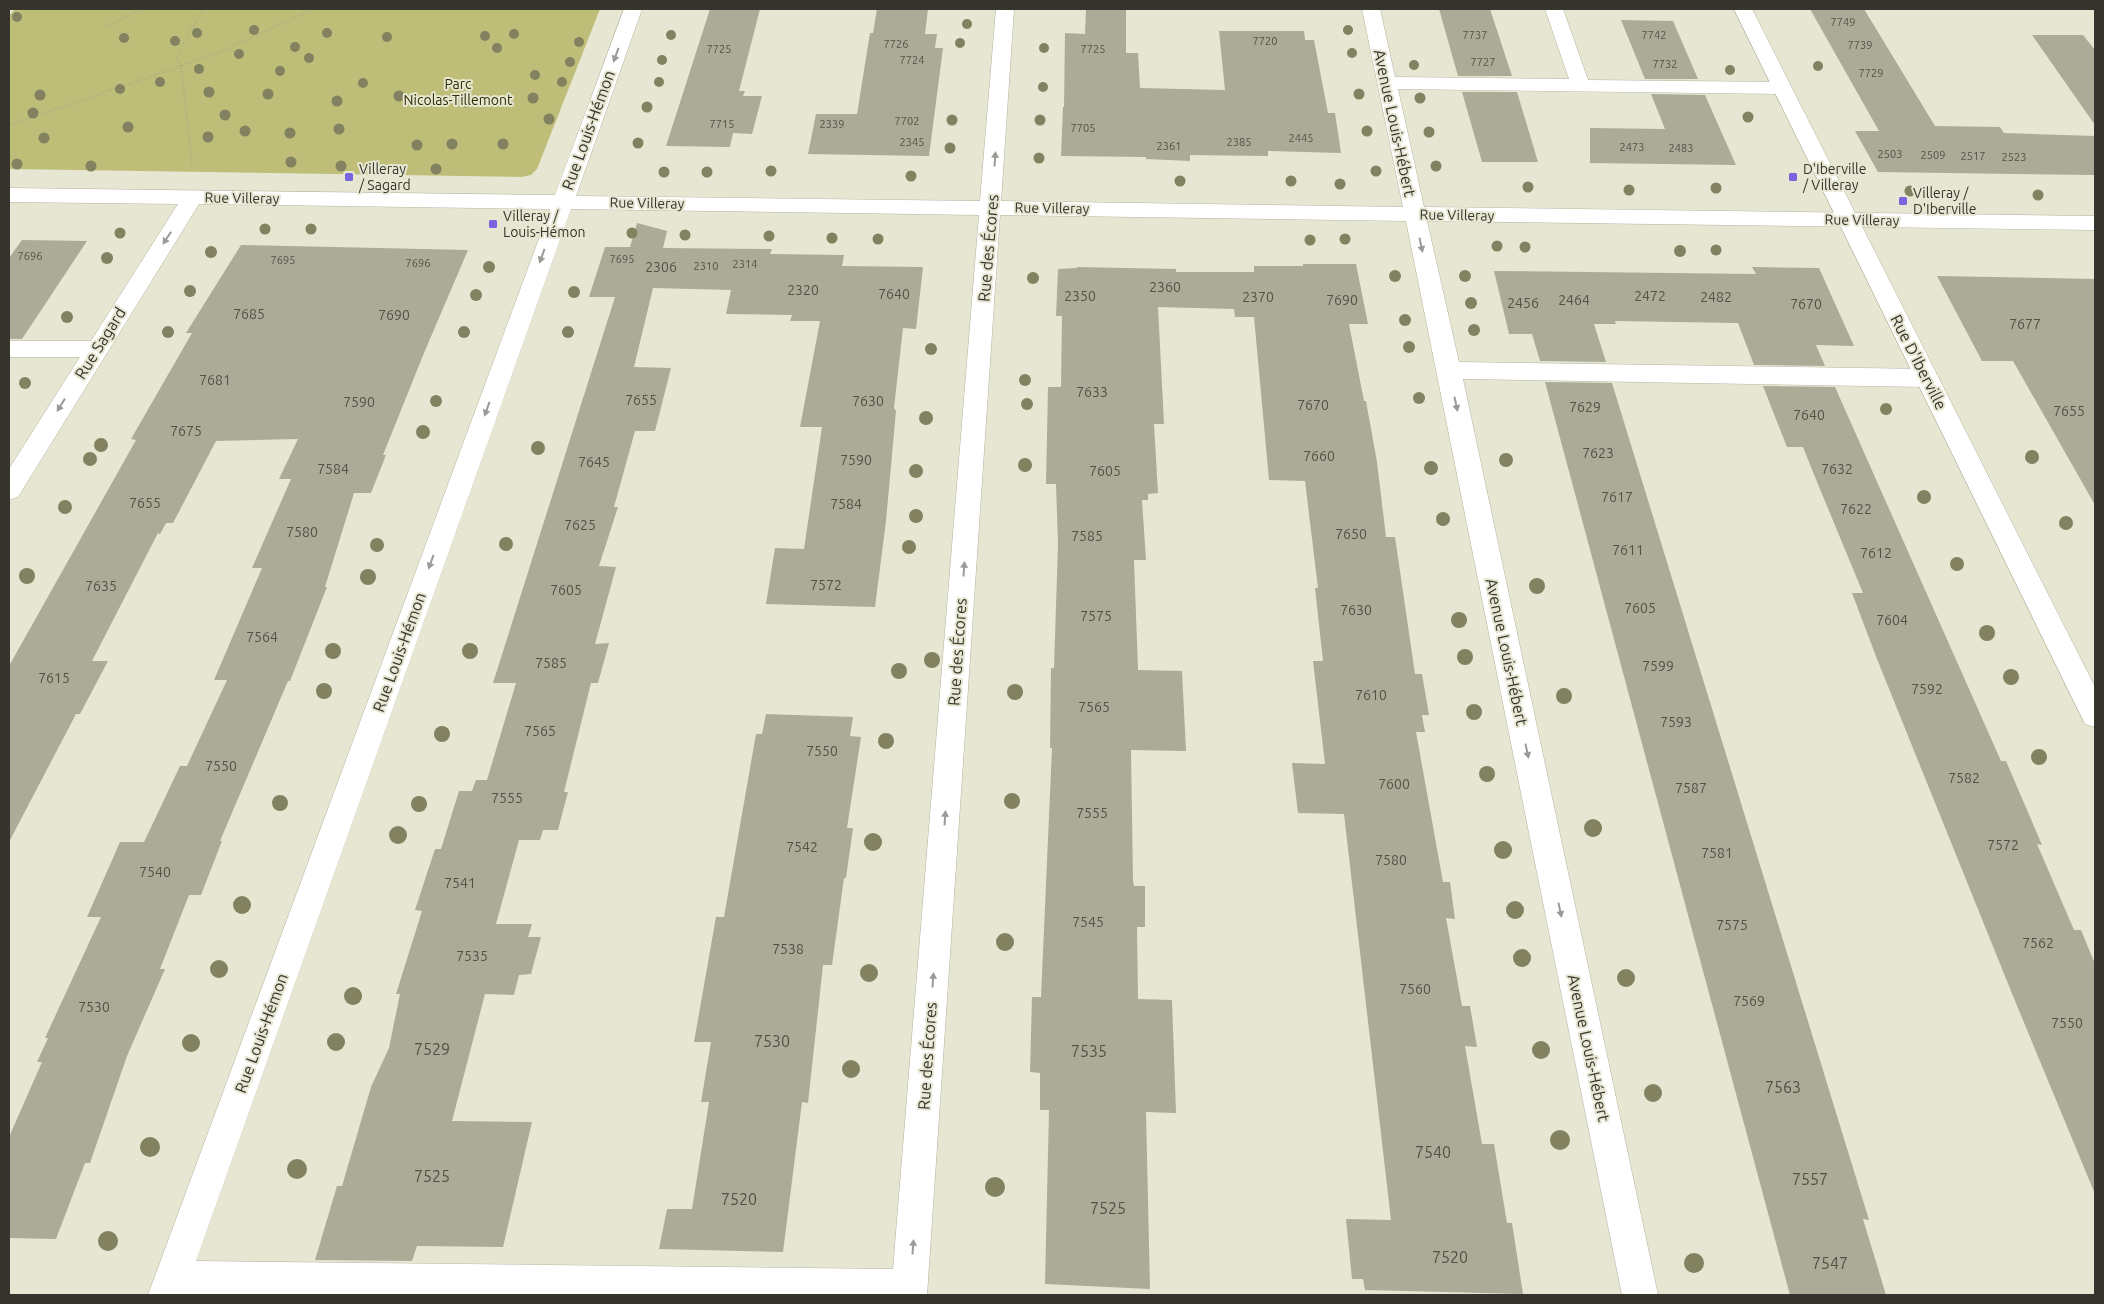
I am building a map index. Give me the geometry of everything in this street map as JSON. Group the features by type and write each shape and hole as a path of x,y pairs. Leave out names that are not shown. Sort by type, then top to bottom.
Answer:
{"street":[{"name":"Rue Louis-Hémon","path":"169,1287 632,9"},
{"name":"Rue des Écores","path":"910,1291 1005,9"},
{"name":"Avenue Louis-Hébert","path":"1371,9 1449,370 1640,1295"},
{"path":"1554,9 1581,86"},
{"name":"Rue D'Iberville","path":"1743,9 2095,715"},
{"path":"1387,83 1782,88"},
{"name":"Rue Villeray","path":"9,195 2095,223"},
{"name":"Rue Sagard","path":"9,490 193,197"},
{"path":"9,349 96,349"},
{"path":"1449,370 1927,378"},
{"path":"169,1287 910,1291"}],"path":[{"path":"106,27 142,9"},
{"path":"192,172 180,65 177,57 186,37 205,9"},
{"path":"9,125 202,59 244,43 314,9"}],"green space":[{"name":"Parc Nicolas-Tillemont","path":"15,9 600,9 537,169 531,175 521,177 9,169 9,16"}],"building":[{"path":"710,9 760,9 739,91 745,91 743,96 762,96 752,134 733,133 730,147 666,146"},
{"path":"877,9 928,9 925,34 937,34 935,48 943,48 929,156 808,154 816,114 857,114 870,33 873,33"},
{"path":"1086,9 1126,9 1126,53 1138,53 1140,88 1225,90 1219,31 1304,31 1305,40 1314,40 1328,113 1335,113 1341,153 1268,151 1268,156 1190,155 1190,161 1146,159 1146,157 1061,156 1065,33 1085,34"},
{"path":"1439,9 1490,9 1512,76 1458,76"},
{"path":"1810,9 1864,9 1935,126 2000,127 2004,133 2095,136 2095,175 1878,172 1855,131 1879,131"},
{"path":"1621,20 1673,21 1698,79 1645,79"},
{"path":"2032,35 2083,35 2095,50 2095,125"},
{"path":"1462,92 1517,92 1538,162 1482,162"},
{"path":"1651,94 1705,95 1736,165 1590,163 1590,128 1665,129"},
{"path":"637,223 667,231 663,248 772,249 770,254 844,255 842,266 923,267 916,329 903,328 894,408 896,411 886,521 875,607 766,604 775,548 804,549 822,427 800,427 820,321 790,321 792,315 726,314 731,290 653,288 634,367 671,368 655,431 635,431 614,507 618,507 599,566 616,567 595,644 609,643 598,683 591,683 564,792 568,792 558,830 543,830 540,840 519,840 496,924 532,924 528,937 541,937 531,974 519,975 514,995 485,994 452,1121 532,1122 503,1247 417,1246 412,1261 315,1260 337,1186 342,1186 371,1087 389,1048 400,994 396,994 422,911 415,910 435,849 441,849 459,791 472,791 476,780 487,780 516,683 493,683 615,297 589,297 605,247 630,247"},
{"path":"22,240 87,241 22,339 9,339 9,258"},
{"path":"241,245 468,250 383,455 386,455 371,493 354,493 325,587 327,587 290,681 288,681 220,841 222,841 201,895 189,895 160,969 165,969 127,1056 90,1163 85,1163 56,1239 9,1238 9,1137 42,1062 37,1062 48,1038 45,1038 101,917 87,917 120,842 144,842 180,766 187,766 227,680 214,680 262,568 252,568 291,479 279,479 298,439 216,441 173,523 166,523 160,534 158,533 92,661 108,661 80,714 76,714 9,842 9,666 136,440 131,439 192,333 186,333"},
{"path":"1303,264 1356,264 1368,324 1349,324 1377,462 1386,537 1395,537 1415,674 1422,674 1429,715 1422,715 1425,732 1416,732 1443,882 1450,882 1455,919 1446,918 1462,1006 1470,1006 1477,1047 1465,1046 1482,1144 1494,1144 1507,1223 1512,1223 1523,1294 1365,1290 1363,1279 1352,1279 1346,1219 1391,1220 1344,814 1298,813 1292,763 1325,764 1313,661 1323,661 1315,588 1318,588 1305,481 1269,480 1254,317 1235,317 1234,309 1158,307 1164,424 1154,424 1158,493 1148,494 1148,500 1142,500 1146,560 1134,560 1138,670 1182,671 1186,751 1131,750 1133,881 1134,886 1145,886 1145,927 1137,927 1138,999 1172,1000 1176,1113 1146,1112 1150,1289 1045,1284 1049,1110 1040,1110 1040,1073 1030,1072 1032,997 1041,997 1052,748 1050,748 1051,668 1054,668 1058,544 1056,484 1046,484 1048,387 1061,387 1062,316 1056,316 1058,269 1077,267 1176,269 1176,272 1254,272 1254,266 1303,266"},
{"path":"1752,267 1819,268 1854,346 1816,345 1825,366 1754,365 1738,323 1615,321 1616,324 1594,324 1606,362 1540,361 1532,334 1509,334 1494,271 1756,274"},
{"path":"1937,276 2095,279 2095,505 2013,361 1982,361"},
{"path":"1545,382 1612,383 1869,1220 1863,1219 1886,1295 1790,1295"},
{"path":"1763,386 1835,387 2001,761 2006,761 2042,845 2037,844 2074,930 2081,930 2095,964 2095,1194 2013,996 1852,593 1863,593 1803,447 1787,447"},
{"path":"766,714 853,717 850,736 861,737 847,828 853,828 846,878 844,878 832,965 823,965 808,1103 802,1102 783,1252 659,1249 667,1209 692,1209 709,1102 701,1102 711,1042 694,1042 716,917 724,917 756,734 762,734"}],"place":[{"name":"Villeray / Sagard","path":"349,177"},
{"name":"D'Iberville / Villeray","path":"1793,177"},
{"name":"Villeray / D'Iberville","path":"1903,201"},
{"name":"Villeray / Louis-Hémon","path":"493,224"}]}
